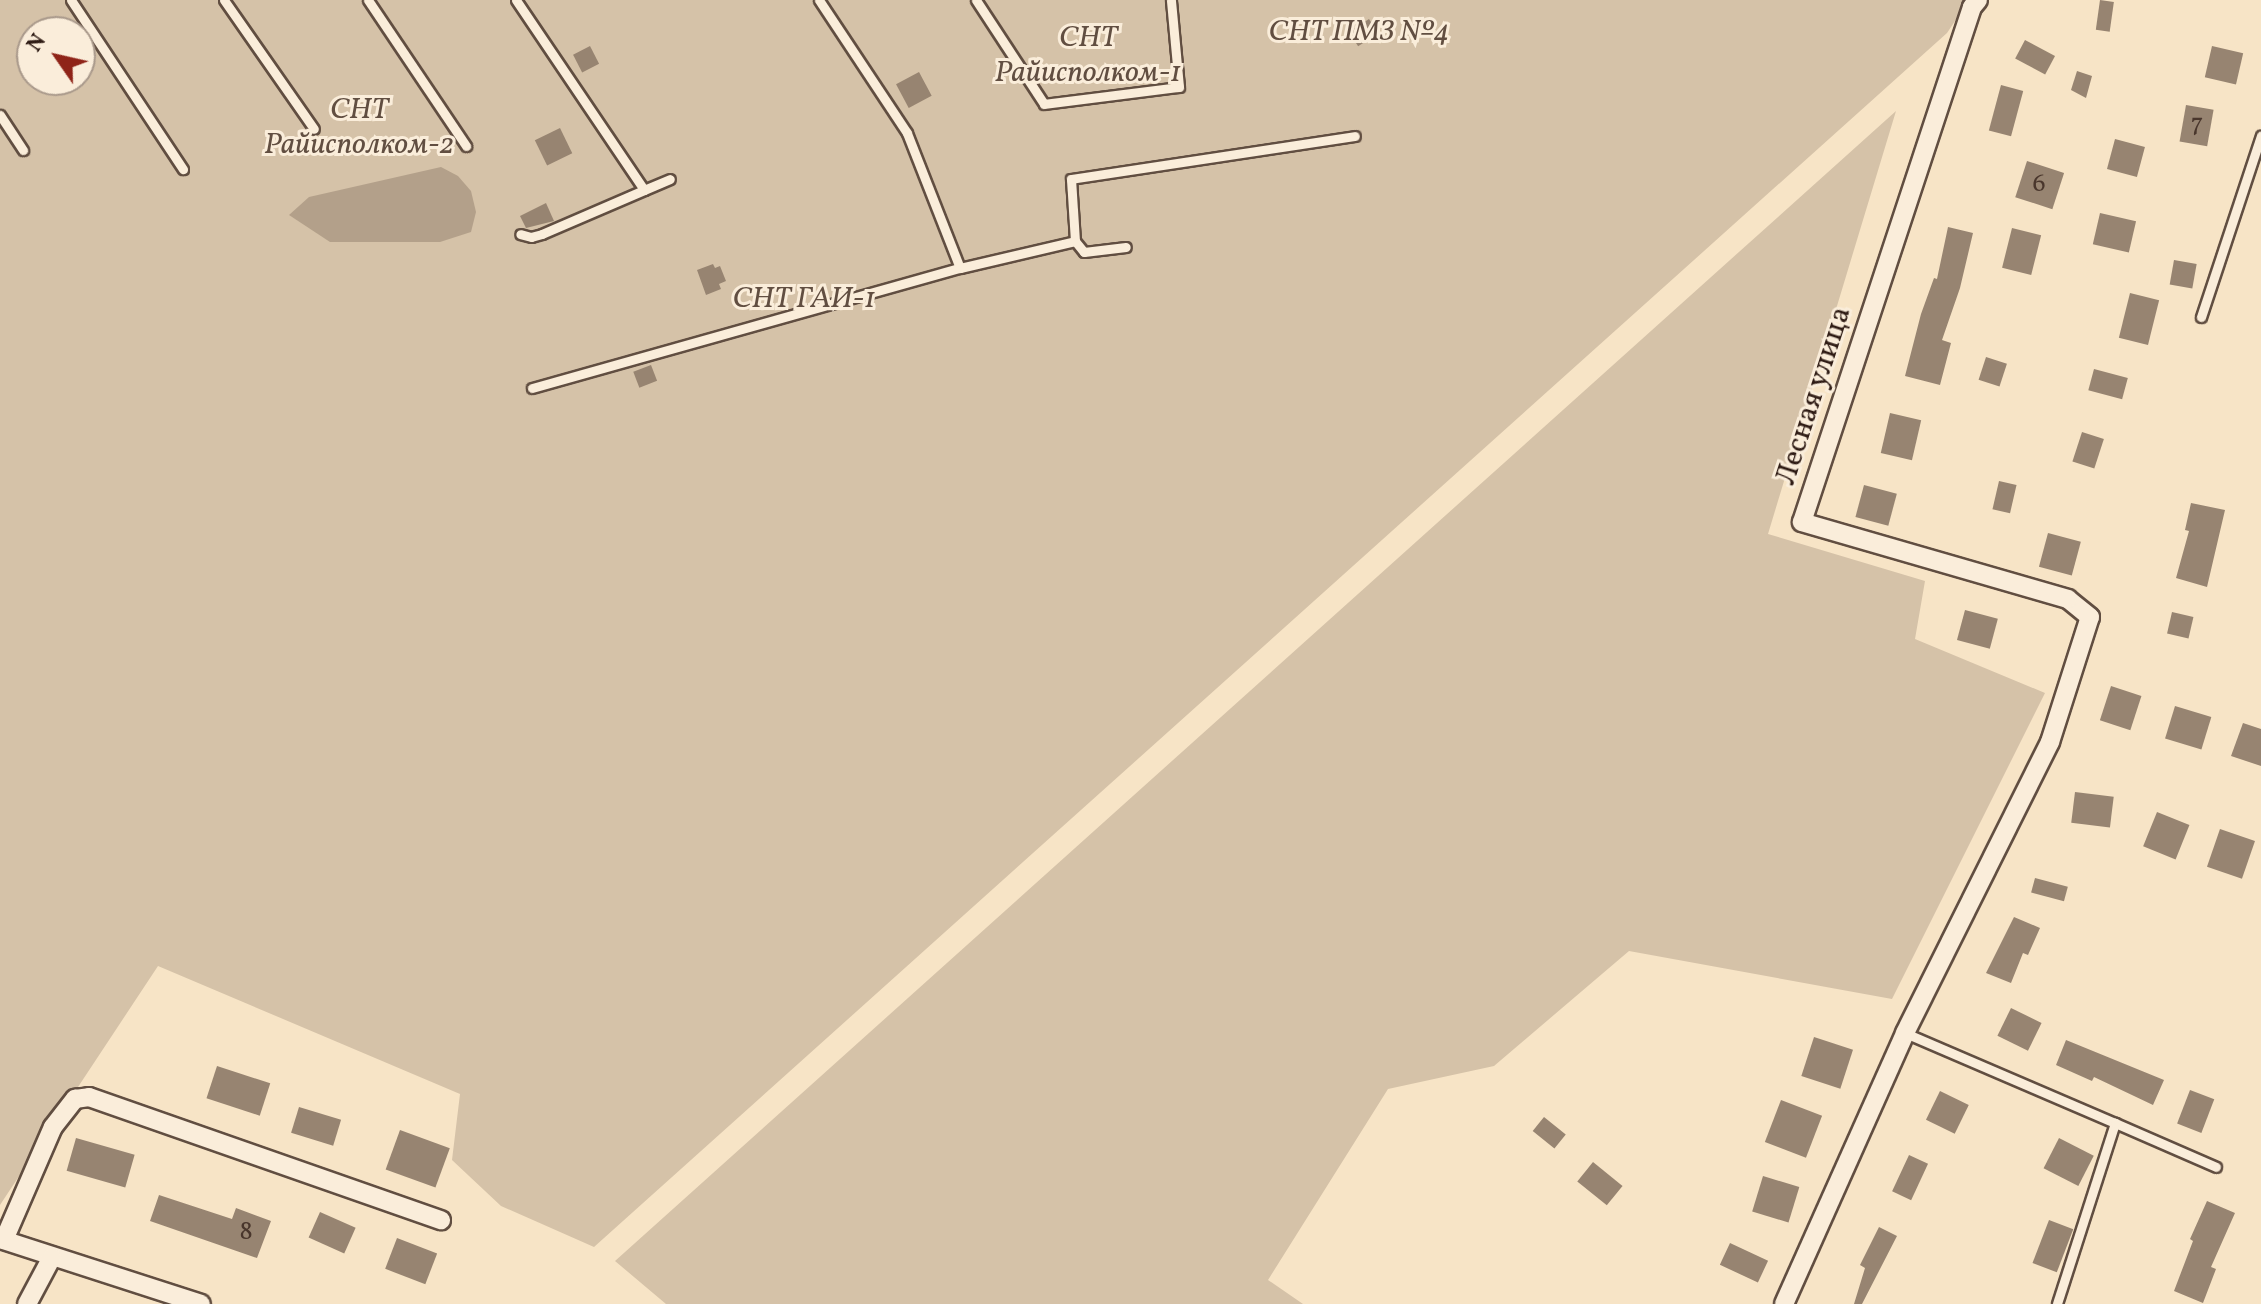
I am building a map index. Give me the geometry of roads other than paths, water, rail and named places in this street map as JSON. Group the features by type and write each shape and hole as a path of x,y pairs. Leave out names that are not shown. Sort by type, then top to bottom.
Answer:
{"street":[{"name":"Лесная улица","path":"1905,1033 2050,742 2090,617 2068,599 1802,522 1972,7 1978,0"},
{"path":"1784,1304 1905,1033"},
{"path":"201,1304 2,1240 53,1127 75,1099 89,1097 441,1220"},
{"path":"27,1304 52,1257"}],"lane":[{"path":"71,0 183,169"},
{"path":"224,0 314,129"},
{"path":"368,0 466,146"},
{"path":"516,0 644,190"},
{"path":"819,0 907,133 960,268"},
{"path":"976,0 1044,104 1179,87 1171,0"},
{"path":"0,115 23,150"},
{"path":"1126,247 1084,252 1075,241 1071,179 1355,136"},
{"path":"2201,317 2261,136"},
{"path":"520,234 531,237 542,234 670,179"},
{"path":"532,388 960,268 1075,241"},
{"path":"1905,1033 2216,1167"},
{"path":"2057,1304 2115,1123"}],"park label":[{"name":"СНТ ПМЗ №4","path":"1359,32"},
{"name":"СНТ Райисполком-1","path":"1088,55"},
{"name":"СНТ Райисполком-2","path":"359,127"},
{"name":"СНТ ГАИ-1","path":"804,299"}]}
